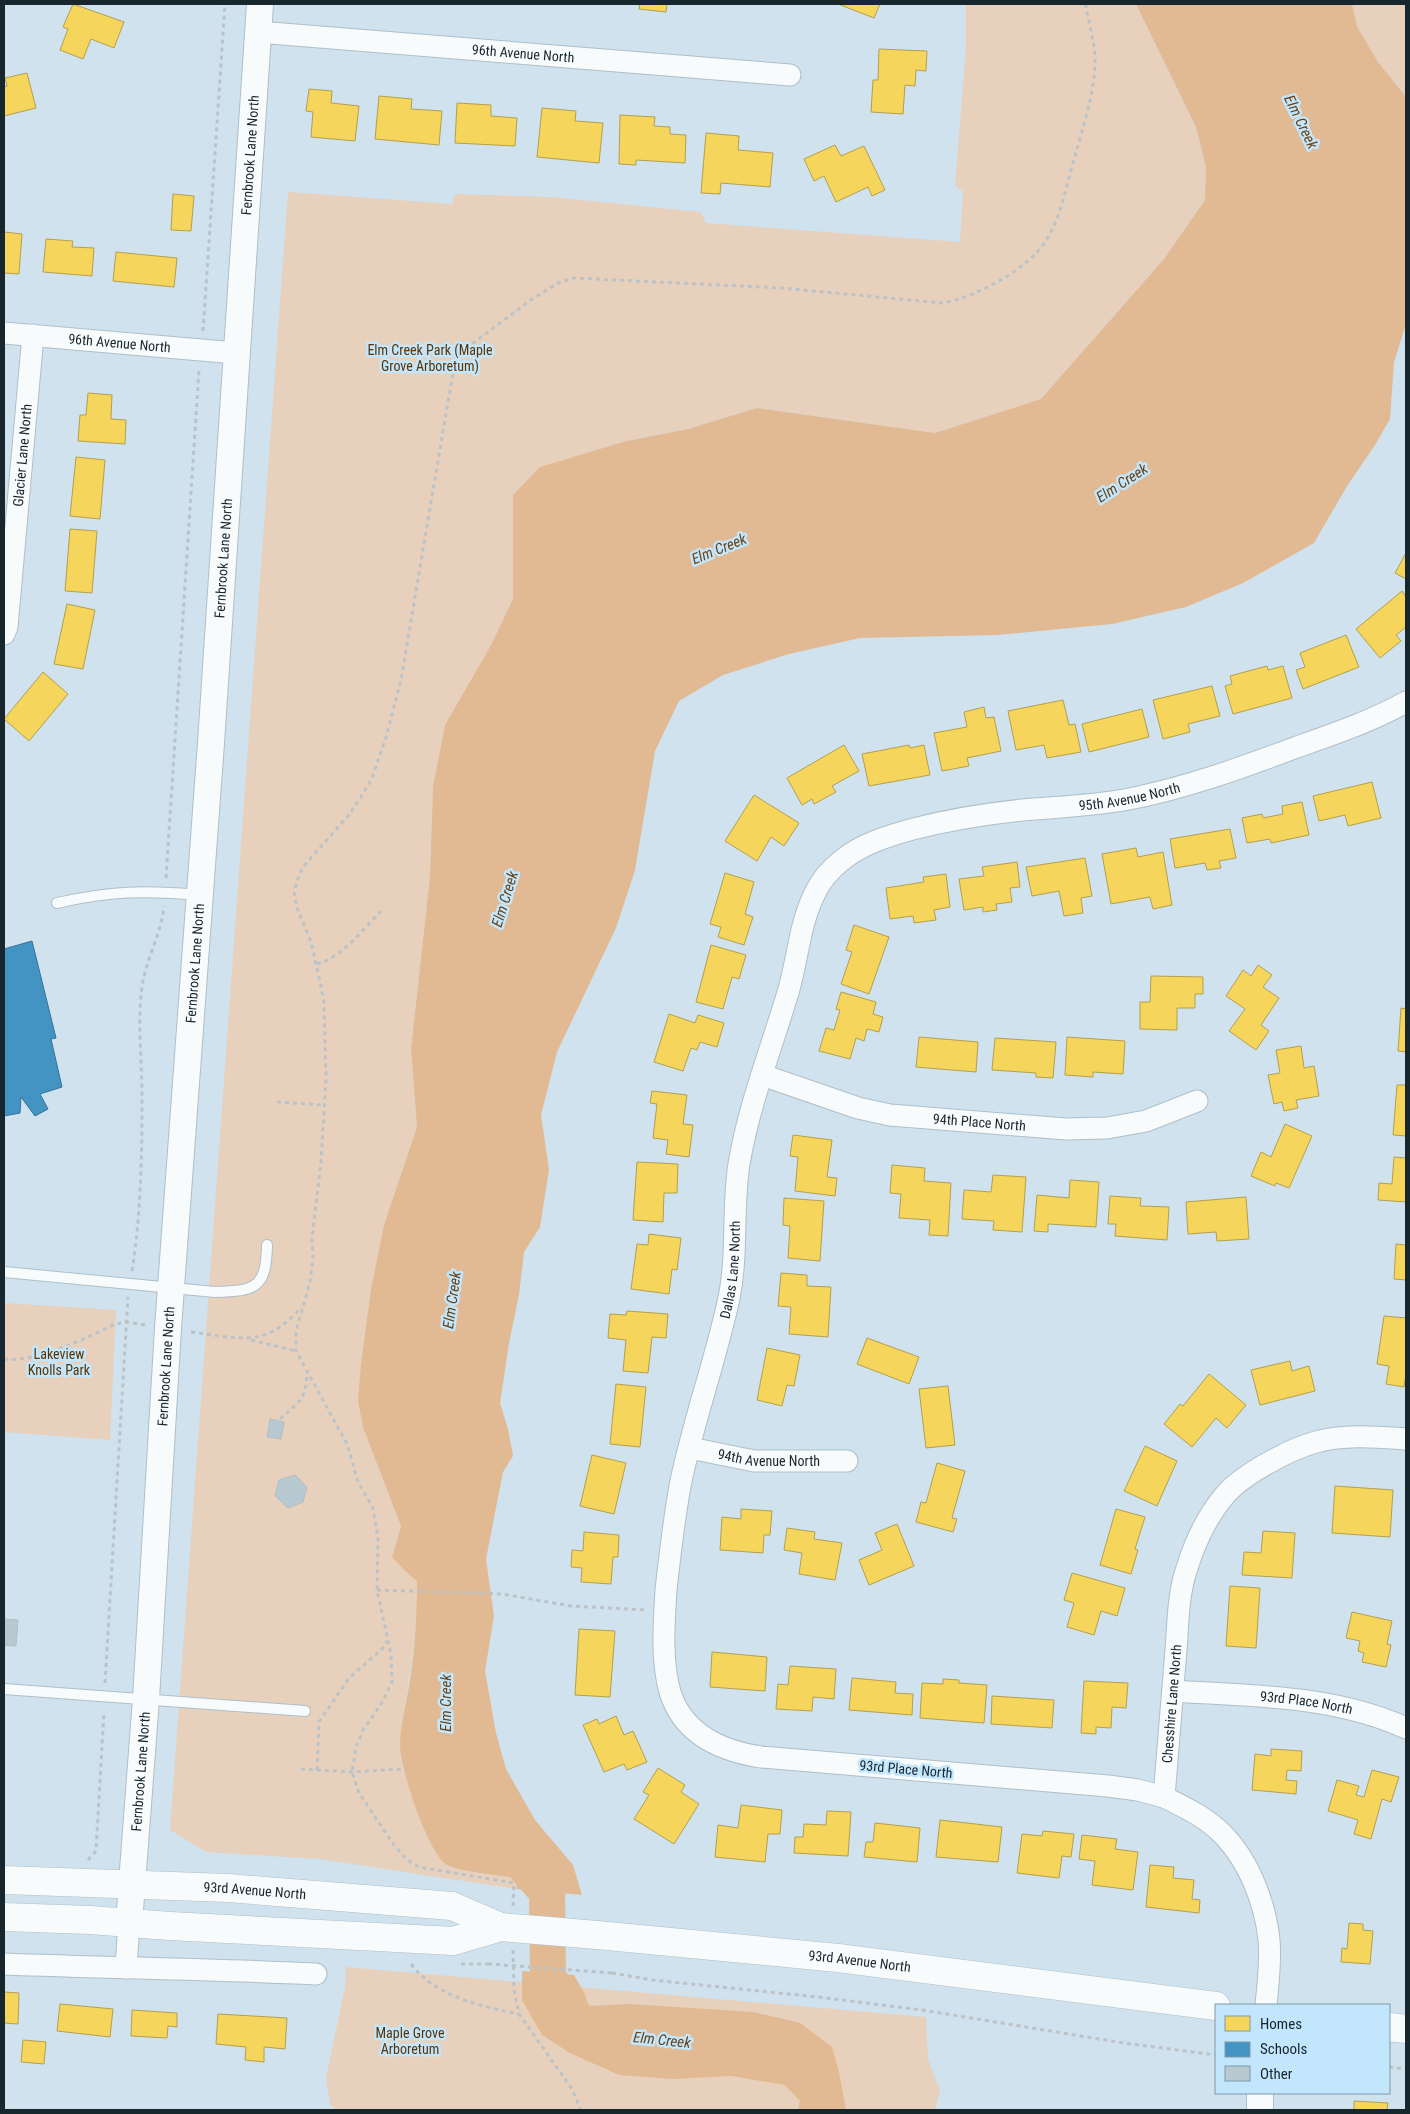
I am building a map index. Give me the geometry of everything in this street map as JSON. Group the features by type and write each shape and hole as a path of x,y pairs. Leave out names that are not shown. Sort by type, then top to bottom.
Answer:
{"main road":[{"name":"93rd Avenue North","path":"4,1880 132,1884 327,1894 452,1906 501,1927 838,1958 1215,2006"},
{"name":"93rd Avenue North","path":"4,1917 453,1941 501,1927"},
{"path":"1390,2028 1406,2030"}],"street":[{"name":"Fernbrook Lane North","path":"129,1923 146,1699 171,1286 200,895 260,4"},
{"name":"96th Avenue North","path":"258,32 790,75"},
{"name":"96th Avenue North","path":"4,333 236,353"},
{"name":"Glacier Lane North","path":"4,634 7,628 33,335"},
{"name":"95th Avenue North","path":"845,858 864,846 891,835 932,824 985,815 1121,801 1157,793 1255,763 1370,720 1406,702"},
{"name":"Dallas Lane North","path":"671,1696 666,1674 664,1648 665,1611 675,1515 682,1479 730,1296 739,1166 749,1116 790,986 808,909 817,888 828,873 845,858"},
{"name":"94th Place North","path":"762,1075 858,1108 890,1115 1066,1129 1107,1128 1146,1121 1197,1101"},
{"name":"Chesshire Lane North","path":"1164,1797 1179,1612 1186,1569 1202,1531 1226,1494 1258,1468 1295,1449 1316,1442 1336,1438 1375,1437 1406,1439"},
{"name":"94th Avenue North","path":"690,1448 754,1461 848,1461"},
{"name":"93rd Place North","path":"1173,1691 1289,1698 1344,1707 1406,1728"},
{"name":"93rd Place North","path":"671,1696 682,1716 694,1730 713,1744 735,1754 761,1758 1108,1786 1138,1790 1164,1797"},
{"path":"1164,1797 1195,1813 1216,1828 1232,1846 1245,1866 1260,1900 1269,1941 1266,2004"},
{"path":"126,1968 129,1923"},
{"path":"4,1964 180,1968 316,1974"},
{"path":"1260,2094 1260,2110"}],"lane":[{"path":"57,903 96,894 134,891 200,895"},
{"path":"4,1272 171,1286 215,1292 239,1292 257,1285 265,1273 267,1245"},
{"path":"4,1689 305,1711"}],"path":[{"path":"86,1862 96,1851 126,1322 136,1243 141,1167 140,1023 142,986 162,926 165,892 200,350 207,284 225,4"},
{"path":"419,1867 407,1860 394,1845 360,1793 352,1772 356,1747 363,1730 380,1706 392,1682 391,1654 377,1590 378,1538 373,1508 358,1482 347,1444 296,1351 296,1331 310,1282 312,1238 321,1162 326,1078 324,1003 317,964 311,942 297,908 294,892 296,880 314,852 348,816 362,797 381,754 401,680 452,378 459,361 472,344 531,300 558,284 574,278 782,288 942,303 962,298 997,282 1041,247 1055,222 1063,202 1085,120 1095,64 1086,4"},
{"path":"317,964 327,962 383,909"},
{"path":"277,1102 323,1105"},
{"path":"249,1339 264,1336 281,1327 291,1319 303,1304"},
{"path":"4,1359 24,1359 99,1332 115,1324 126,1322 140,1324"},
{"path":"191,1332 249,1339 296,1351"},
{"path":"280,1419 299,1403 306,1391 307,1372"},
{"path":"377,1590 502,1594 571,1606 665,1611"},
{"path":"317,1770 319,1722 349,1678 382,1649 387,1641"},
{"path":"301,1768 352,1772 403,1769"},
{"path":"411,1964 419,1975 448,1994 519,2014"},
{"path":"488,1964 612,1972 652,1980 818,1997 922,2010 1215,2055"},
{"path":"513,1969 514,1990 519,2014 567,2081 581,2110"},
{"path":"1390,2067 1406,2069"}],"green space":[{"name":"Elm Creek Park (Maple Grove Arboretum)","path":"966,4 1136,4 1196,127 1206,167 1205,200 1164,259 1041,399 935,433 757,408 688,429 627,441 513,495 513,599 491,645 445,725 433,787 430,877 411,1049 417,1127 384,1226 371,1289 361,1364 378,1462 401,1526 392,1557 405,1571 417,1580 417,1623 400,1743 403,1769 447,1866 516,1878 517,1889 319,1859 206,1852 170,1830 288,192 452,204 455,194 552,197 701,212 706,223 960,242 963,192 955,185 966,47"},
{"path":"1352,4 1405,4 1406,97 1378,62 1357,26"},
{"name":"Lakeview Knolls Park","path":"4,1303 116,1310 110,1440 4,1432"},
{"name":"Maple Grove Arboretum","path":"346,1967 926,2017 928,2059 940,2091 935,2110 336,2110 330,2105 326,2078 345,1987"}],"water":[{"path":"1136,4 1352,4 1357,26 1378,62 1406,97 1406,324 1394,362 1390,419 1347,486 1314,543 1243,583 1186,607 1112,624 997,635 860,638 789,654 723,675 679,701 655,751 635,870 616,928 557,1052 541,1115 549,1170 540,1227 524,1252 519,1295 509,1343 500,1403 508,1429 513,1456 503,1472 486,1559 494,1616 485,1671 496,1733 506,1769 535,1820 573,1865 582,1895 517,1889 516,1878 472,1872 449,1866 441,1860 424,1829 409,1789 404,1769 400,1742 414,1647 417,1581 392,1557 401,1526 363,1427 358,1401 371,1289 384,1225 417,1127 411,1049 430,877 433,787 445,725 491,645 513,599 513,495 540,467 627,441 688,429 757,408 935,433 1041,399 1164,259 1205,200 1206,167 1196,127"},
{"path":"522,1971 574,1975 585,1994 588,2006 630,2004 753,2012 800,2023 832,2047 846,2110 798,2110 800,2101 785,2085 731,2076 672,2079 619,2075 570,2053 542,2035 522,2000"}],"building: Homes":[{"path":"73,4 124,22 114,48 91,39 83,59 60,50 68,29 63,27"},
{"path":"640,4 667,4 666,12 639,9"},
{"path":"838,4 880,4 874,18"},
{"path":"879,49 927,51 926,71 916,70 915,86 905,85 903,114 871,112 873,80 878,80"},
{"path":"27,73 36,108 4,116 4,87 7,86 5,78"},
{"path":"309,89 332,91 331,103 359,106 355,141 311,137 313,112 306,111"},
{"path":"379,96 412,99 411,109 442,111 439,145 375,139"},
{"path":"457,103 491,105 491,116 517,118 515,146 455,143"},
{"path":"542,108 576,111 575,121 603,123 599,163 537,157"},
{"path":"620,115 655,117 654,126 670,127 670,134 686,135 685,163 636,160 636,165 619,164"},
{"path":"706,133 739,136 738,150 773,153 770,187 721,183 720,194 701,193"},
{"path":"835,145 841,156 864,146 885,190 872,196 868,187 836,202 824,176 814,181 804,159"},
{"path":"173,194 194,196 191,231 171,230"},
{"path":"4,232 22,234 19,274 4,273"},
{"path":"46,239 73,241 72,247 94,248 92,276 43,272"},
{"path":"116,252 177,258 174,287 113,281"},
{"path":"88,393 112,395 111,419 126,420 125,444 78,441 80,415 86,415"},
{"path":"76,457 105,460 100,519 70,516"},
{"path":"70,529 97,531 92,593 65,591"},
{"path":"1406,553 1406,579 1395,573"},
{"path":"1402,591 1406,597 1406,627 1396,635 1401,641 1380,658 1356,629"},
{"path":"67,604 95,610 83,669 54,664"},
{"path":"1346,635 1359,667 1303,689 1296,670 1305,667 1300,653"},
{"path":"1267,666 1268,670 1283,666 1292,698 1233,714 1225,686 1232,684 1230,676"},
{"path":"43,672 68,694 29,741 4,719"},
{"path":"1212,686 1220,716 1188,724 1190,732 1163,739 1153,700"},
{"path":"1063,700 1069,725 1075,724 1081,752 1047,758 1044,745 1016,750 1008,711"},
{"path":"984,707 986,718 994,717 1001,751 967,758 969,766 942,771 934,733 967,727 964,712"},
{"path":"1142,709 1149,737 1089,752 1082,724"},
{"path":"844,745 859,771 832,786 836,792 814,804 812,799 802,805 787,778"},
{"path":"909,745 910,748 924,745 930,775 869,786 862,754"},
{"path":"1372,782 1381,818 1348,826 1345,815 1319,821 1313,796"},
{"path":"754,795 799,823 784,846 771,837 757,861 725,841"},
{"path":"1302,802 1309,835 1271,843 1270,839 1247,843 1242,818 1262,814 1263,818 1283,814 1282,806"},
{"path":"1230,829 1236,858 1219,861 1221,868 1207,870 1205,863 1175,868 1170,839"},
{"path":"1136,848 1138,857 1163,852 1172,905 1153,909 1150,897 1111,904 1102,854"},
{"path":"1085,858 1092,896 1081,898 1083,913 1064,916 1059,891 1032,896 1026,867"},
{"path":"1017,862 1020,887 1010,888 1012,902 996,904 997,910 983,912 983,907 964,910 959,879 984,876 982,867"},
{"path":"725,873 754,882 745,914 753,917 744,945 718,937 721,927 710,924"},
{"path":"946,874 950,907 934,910 936,920 914,923 913,916 890,919 886,888 924,882 923,877"},
{"path":"854,925 889,937 869,994 841,984 852,952 846,950"},
{"path":"711,945 746,955 739,979 732,977 723,1009 696,1002"},
{"path":"1258,965 1272,975 1263,987 1279,998 1261,1025 1269,1031 1256,1050 1229,1031 1245,1009 1226,996 1243,970 1251,976"},
{"path":"1151,976 1203,977 1203,994 1195,994 1195,1008 1177,1008 1177,1030 1140,1029 1140,1002 1150,1002"},
{"path":"841,992 876,1002 873,1014 883,1017 879,1032 867,1029 864,1041 856,1038 850,1059 819,1051 826,1028 834,1030 840,1010 836,1009"},
{"path":"1401,1008 1406,1009 1406,1052 1398,1051"},
{"path":"669,1014 695,1023 698,1015 724,1023 717,1047 700,1042 697,1050 691,1048 683,1071 654,1062"},
{"path":"919,1037 978,1042 976,1072 916,1067"},
{"path":"1067,1037 1125,1041 1123,1074 1093,1072 1093,1077 1065,1075"},
{"path":"995,1038 1056,1042 1053,1078 1036,1077 1036,1073 992,1070"},
{"path":"1301,1046 1304,1068 1314,1066 1319,1096 1296,1100 1298,1108 1284,1111 1282,1102 1274,1104 1268,1075 1280,1073 1276,1050"},
{"path":"1397,1085 1406,1085 1406,1136 1393,1135"},
{"path":"652,1091 687,1095 683,1124 693,1125 689,1157 666,1154 668,1140 653,1138 657,1104 650,1103"},
{"path":"1285,1124 1312,1136 1289,1188 1276,1183 1275,1186 1251,1176 1261,1152 1271,1157"},
{"path":"793,1135 832,1140 827,1177 837,1178 835,1196 795,1191 798,1157 790,1156"},
{"path":"1394,1157 1406,1158 1406,1202 1378,1200 1379,1183 1392,1184"},
{"path":"637,1162 678,1164 677,1193 664,1193 663,1222 633,1220"},
{"path":"892,1165 925,1168 924,1181 951,1183 948,1236 929,1235 930,1220 899,1218 901,1194 890,1193"},
{"path":"993,1175 1026,1177 1022,1232 993,1230 994,1221 962,1219 964,1190 991,1192"},
{"path":"1070,1180 1099,1182 1096,1227 1048,1224 1048,1232 1034,1231 1037,1195 1069,1198"},
{"path":"1110,1196 1141,1198 1140,1206 1169,1207 1167,1240 1115,1236 1116,1224 1108,1224"},
{"path":"1246,1197 1249,1239 1217,1241 1216,1232 1188,1234 1186,1202"},
{"path":"784,1198 824,1201 820,1261 788,1258 790,1226 783,1225"},
{"path":"649,1234 681,1238 677,1270 672,1269 669,1294 631,1289 637,1244 648,1245"},
{"path":"1396,1244 1406,1245 1406,1280 1394,1279"},
{"path":"781,1273 807,1275 807,1286 831,1287 828,1337 789,1334 791,1307 778,1306"},
{"path":"627,1311 668,1314 666,1338 652,1337 648,1373 623,1371 626,1340 608,1338 610,1314 626,1315"},
{"path":"1384,1316 1406,1318 1406,1373 1404,1387 1386,1384 1389,1366 1377,1364"},
{"path":"867,1338 919,1357 909,1384 857,1364"},
{"path":"767,1348 800,1355 794,1386 787,1385 782,1406 757,1400"},
{"path":"1290,1361 1292,1371 1309,1366 1315,1391 1260,1405 1251,1370"},
{"path":"1209,1374 1246,1405 1227,1428 1216,1418 1192,1447 1164,1424 1180,1404 1183,1406"},
{"path":"616,1384 646,1387 640,1447 610,1444"},
{"path":"948,1386 955,1445 926,1448 919,1389"},
{"path":"1145,1446 1177,1461 1157,1506 1124,1491"},
{"path":"592,1455 626,1463 614,1514 580,1506"},
{"path":"937,1463 965,1471 952,1518 957,1519 953,1532 916,1522 921,1502 926,1503"},
{"path":"1335,1486 1393,1490 1390,1537 1332,1533"},
{"path":"741,1509 772,1511 770,1535 764,1535 763,1553 720,1550 722,1517 741,1519"},
{"path":"1116,1509 1145,1517 1135,1549 1138,1550 1131,1574 1100,1565"},
{"path":"897,1524 914,1566 869,1585 859,1560 882,1550 875,1533"},
{"path":"787,1528 815,1532 814,1539 842,1543 835,1580 799,1574 802,1553 784,1550"},
{"path":"1263,1531 1295,1533 1292,1578 1242,1575 1244,1552 1261,1553"},
{"path":"584,1532 619,1535 618,1557 613,1557 611,1584 581,1582 582,1568 571,1567 572,1550 583,1551"},
{"path":"1072,1573 1125,1588 1117,1616 1101,1611 1094,1635 1067,1627 1074,1603 1064,1600"},
{"path":"1230,1586 1260,1588 1256,1648 1226,1646"},
{"path":"1352,1612 1392,1621 1387,1644 1391,1645 1386,1667 1362,1662 1364,1653 1358,1651 1360,1641 1346,1638"},
{"path":"579,1629 615,1631 610,1697 575,1695"},
{"path":"712,1652 767,1657 765,1691 710,1687"},
{"path":"790,1666 836,1669 834,1699 813,1697 812,1711 776,1709 778,1684 788,1685"},
{"path":"852,1678 896,1682 895,1693 913,1694 912,1715 849,1710"},
{"path":"943,1679 959,1680 959,1683 987,1685 984,1723 920,1718 922,1683 943,1684"},
{"path":"1084,1681 1128,1683 1126,1708 1112,1707 1111,1728 1096,1727 1096,1734 1081,1733"},
{"path":"992,1696 1054,1700 1052,1728 991,1724"},
{"path":"616,1716 624,1735 633,1731 647,1762 627,1770 624,1764 604,1772 583,1725 597,1719 599,1724"},
{"path":"1271,1749 1302,1751 1301,1771 1287,1770 1286,1780 1297,1781 1296,1794 1252,1790 1255,1754 1271,1756"},
{"path":"658,1768 685,1785 681,1792 699,1804 674,1844 634,1819 649,1795 643,1792"},
{"path":"1372,1770 1399,1777 1391,1802 1382,1799 1371,1839 1354,1834 1358,1820 1328,1811 1337,1780 1359,1786 1356,1795 1364,1797"},
{"path":"741,1805 782,1810 780,1834 768,1834 765,1862 715,1857 718,1825 738,1828"},
{"path":"827,1811 851,1812 848,1856 794,1853 795,1837 803,1837 804,1824 826,1825"},
{"path":"940,1820 1002,1827 998,1862 936,1857"},
{"path":"875,1823 920,1828 917,1862 864,1857 866,1842 873,1842"},
{"path":"1043,1831 1074,1834 1071,1857 1062,1856 1059,1878 1017,1873 1022,1834 1042,1836"},
{"path":"1082,1835 1117,1839 1115,1849 1138,1852 1133,1890 1092,1885 1095,1861 1079,1859"},
{"path":"1150,1865 1174,1867 1173,1878 1194,1880 1192,1899 1200,1900 1199,1913 1146,1907"},
{"path":"1349,1923 1363,1924 1363,1930 1373,1931 1370,1964 1341,1962 1342,1948 1347,1949"},
{"path":"4,1992 19,1993 18,2024 4,2023"},
{"path":"60,2004 113,2009 110,2037 57,2031"},
{"path":"132,2010 177,2013 177,2027 168,2026 167,2038 131,2036"},
{"path":"218,2014 287,2018 285,2049 264,2047 264,2062 245,2060 246,2047 216,2044"},
{"path":"23,2040 46,2042 44,2064 21,2062"},
{"path":"1354,2101 1388,2103 1387,2110 1354,2110"}],"building: Schools":[{"path":"32,941 56,1038 51,1039 62,1087 40,1094 48,1109 35,1116 21,1097 20,1113 4,1116 4,949"}],"building: Other":[{"path":"270,1419 284,1422 281,1439 267,1437"},
{"path":"295,1475 307,1487 303,1502 288,1508 275,1496 279,1480"},
{"path":"4,1619 18,1620 16,1646 4,1645"}],"waterway":[{"name":"Elm Creek","path":"515,1855 547,1892 548,1977 575,2016"}]}
